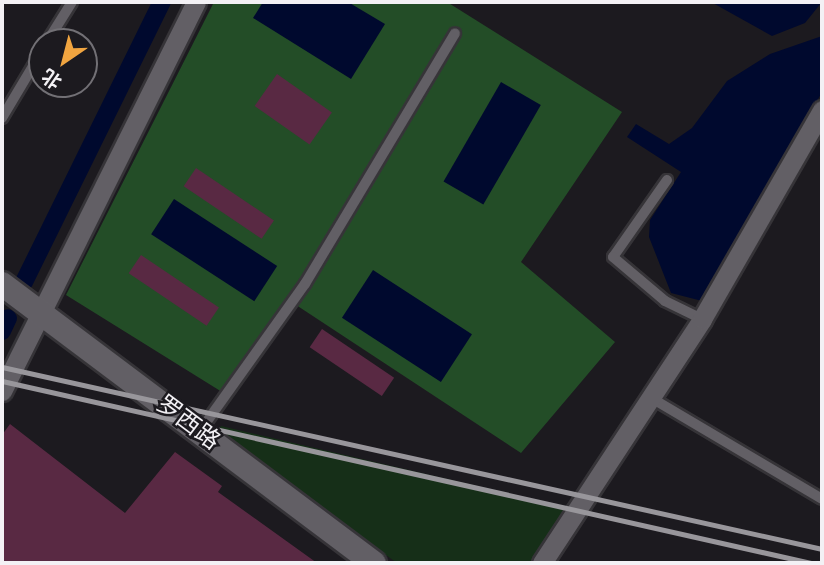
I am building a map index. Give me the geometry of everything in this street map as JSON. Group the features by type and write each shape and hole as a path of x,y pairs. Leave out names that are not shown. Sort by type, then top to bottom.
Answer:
{"street":[{"path":"2,391 196,2"},
{"path":"542,563 653,399 822,110"},
{"name":"罗西路","path":"2,284 374,563"}],"lane":[{"path":"56,28 72,2"},
{"path":"200,432 305,284 455,33"},
{"path":"2,118 28,74"},
{"path":"667,180 613,257 666,301 702,319"},
{"path":"653,399 822,499"}],"green space":[{"path":"214,2 447,2 622,112 521,262 615,342 521,453 287,299 222,392 66,295"},
{"path":"221,426 567,507 530,563 397,563 216,433"}],"water":[{"path":"263,2 348,2 385,24 351,79 253,18"},
{"path":"711,2 822,2 805,23 772,36"},
{"path":"822,36 822,92 706,302 671,293 649,237 650,220 681,172 627,137 636,124 669,144 692,128 727,81 770,54"},
{"path":"501,82 541,105 483,205 444,182"},
{"path":"174,199 277,266 254,301 151,234"},
{"path":"373,270 472,334 441,382 342,318"}],"building":[{"path":"277,74 332,112 310,144 255,106"},
{"path":"196,168 274,221 262,239 184,186"},
{"path":"141,255 219,308 207,326 129,273"},
{"path":"322,329 394,378 382,396 310,347"},
{"path":"10,424 125,513 175,452 222,486 218,492 317,563 2,563 2,435"}],"waterway":[{"path":"24,282 162,2"},
{"path":"2,331 8,318"}],"railway":[{"path":"2,367 822,549"},
{"path":"2,381 811,563"}]}
